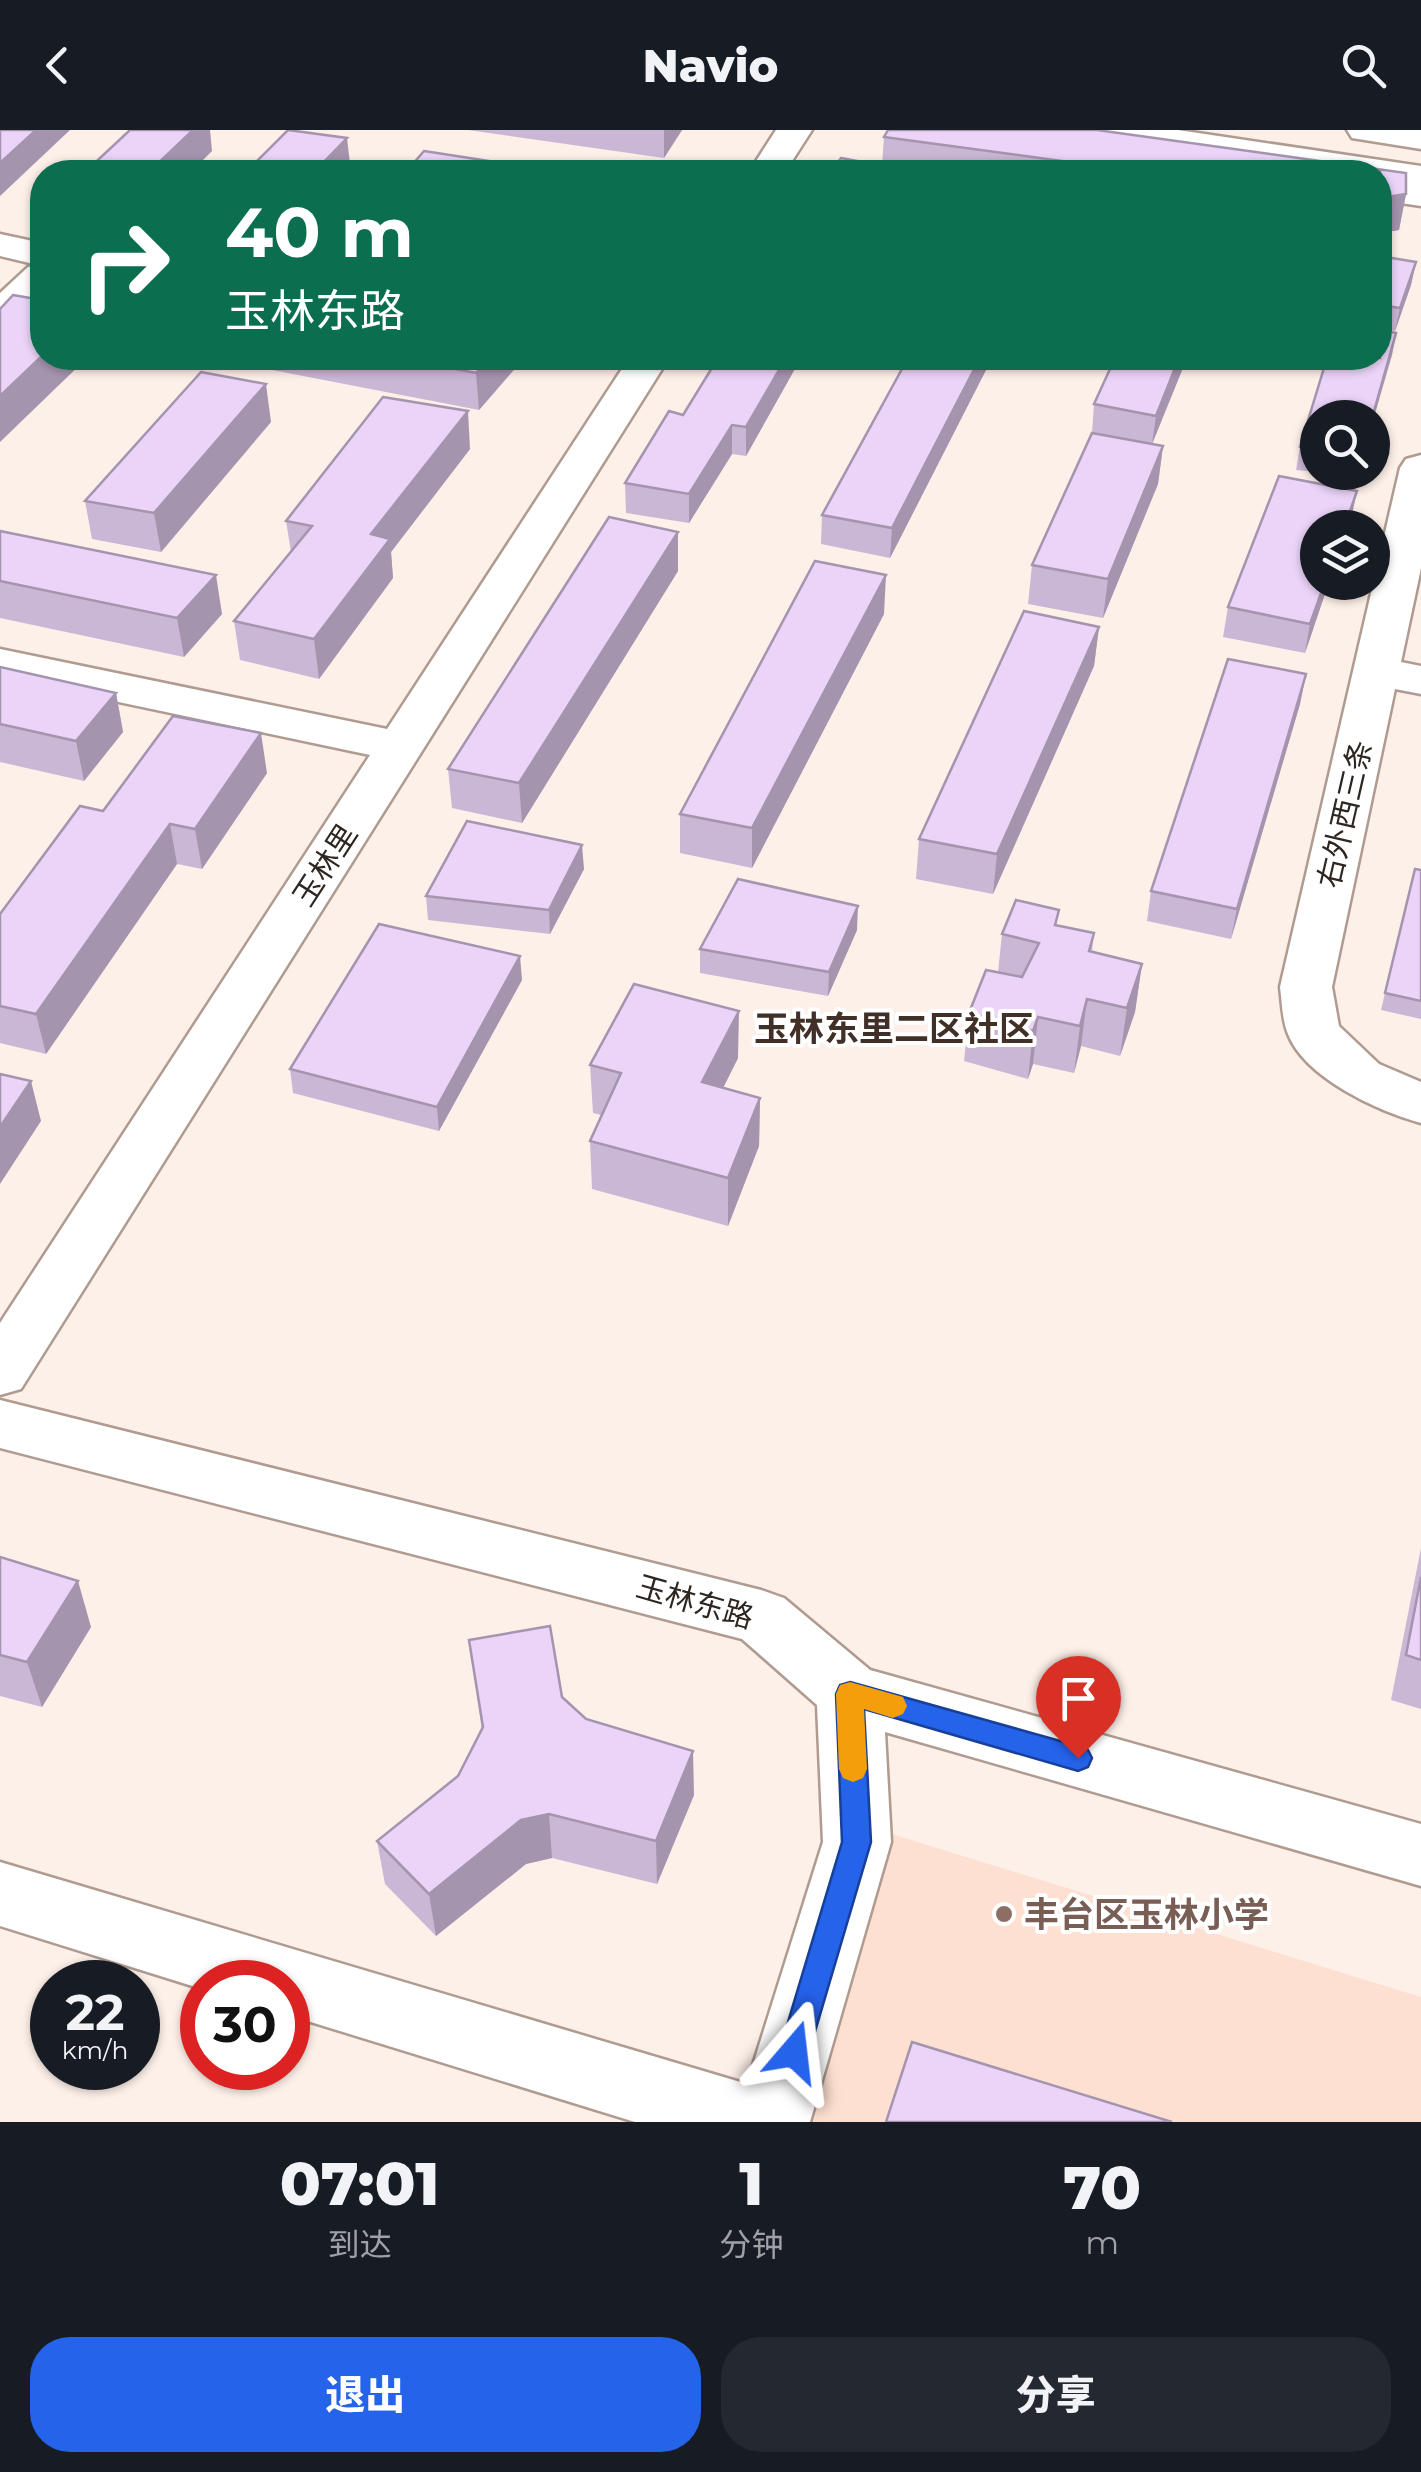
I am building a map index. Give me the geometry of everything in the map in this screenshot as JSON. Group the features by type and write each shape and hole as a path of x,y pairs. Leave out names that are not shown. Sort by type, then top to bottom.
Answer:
{"street":[{"path":"775,160 794,130"},
{"path":"1106,130 1307,160"},
{"path":"1222,130 1421,158"},
{"path":"1366,130 1421,138"},
{"path":"1067,141 1193,160"},
{"path":"1392,173 1421,177"},
{"path":"1392,191 1421,195"},
{"path":"0,245 30,251"},
{"path":"0,314 30,287"},
{"name":"玉林里","path":"0,1372 641,370"},
{"name":"右外西三条","path":"1421,468 1399,676 1306,987 1314,1033 1360,1078 1421,1104"},
{"path":"0,663 400,748"},
{"name":"玉林东路","path":"0,1424 761,1617 850,1694 1421,1855"},
{"path":"773,2122 857,1842 850,1694"},
{"path":"0,1894 752,2122"}],"shaded area":[{"name":"丰台区玉林小学","path":"882,1831 1421,1997 1421,2122 794,2122"}],"building":[{"path":"0,130 36,130 0,163"},
{"path":"130,130 193,130 162,160 98,160"},
{"path":"288,130 347,138 326,160 258,160"},
{"path":"888,130 1097,130 1313,160 1054,160 884,137"},
{"path":"424,151 483,160 416,160"},
{"path":"1392,171 1406,173 1406,194 1392,196"},
{"path":"1392,258 1416,262 1400,308 1392,307"},
{"path":"13,295 30,298 30,367 0,396 0,309"},
{"path":"711,370 779,370 746,427 732,425 689,494 625,483 669,411 683,415"},
{"path":"901,370 974,370 892,528 822,515"},
{"path":"1110,370 1174,370 1156,416 1094,404"},
{"path":"1323,370 1386,370 1377,400 1314,400"},
{"path":"201,372 266,384 154,513 85,501"},
{"path":"383,397 468,411 371,534 390,539 314,639 234,621 312,526 286,521"},
{"path":"1092,433 1163,446 1108,579 1032,565"},
{"path":"1279,476 1300,480 1300,490 1357,491 1350,510 1300,510 1300,600 1319,600 1310,624 1228,607"},
{"path":"609,517 678,532 519,783 448,769"},
{"path":"0,531 216,575 177,618 0,581"},
{"path":"815,561 886,575 752,828 680,814"},
{"path":"1024,611 1099,627 997,854 919,839"},
{"path":"1228,659 1306,674 1237,909 1151,891"},
{"path":"0,667 116,693 76,741 0,724"},
{"path":"173,716 261,733 195,829 170,824 36,1014 0,1006 0,914 80,806 103,811"},
{"path":"467,821 582,845 549,910 426,896"},
{"path":"1415,869 1421,870 1421,1001 1385,993"},
{"path":"738,879 858,906 829,972 700,949"},
{"path":"1016,900 1059,910 1055,925 1094,933 1089,951 1142,964 1127,1008 1087,999 1080,1026 1038,1017 1033,1031 969,1013 986,970 1022,977 1039,943 1002,934"},
{"path":"379,924 520,956 437,1107 290,1069"},
{"path":"634,984 739,1011 702,1082 760,1098 728,1178 590,1141 621,1073 590,1065"},
{"path":"0,1074 31,1081 0,1127"},
{"path":"0,1557 78,1581 27,1662 0,1655"},
{"path":"1421,1577 1421,1660 1406,1655"},
{"path":"550,1626 562,1697 586,1719 693,1751 656,1841 549,1814 521,1820 429,1894 377,1841 458,1776 483,1727 469,1640"},
{"path":"912,2042 1172,2122 886,2122"}],"slow traffic":[{"path":"853,1769 850,1694 893,1706"}],"place":[{"name":"丰台区玉林小学","path":"1004,1914"}],"district":[{"name":"玉林东里二区社区","path":"894,1028"}],"route":[{"path":"794,2052 857,1842 850,1694 1078,1758"}]}
